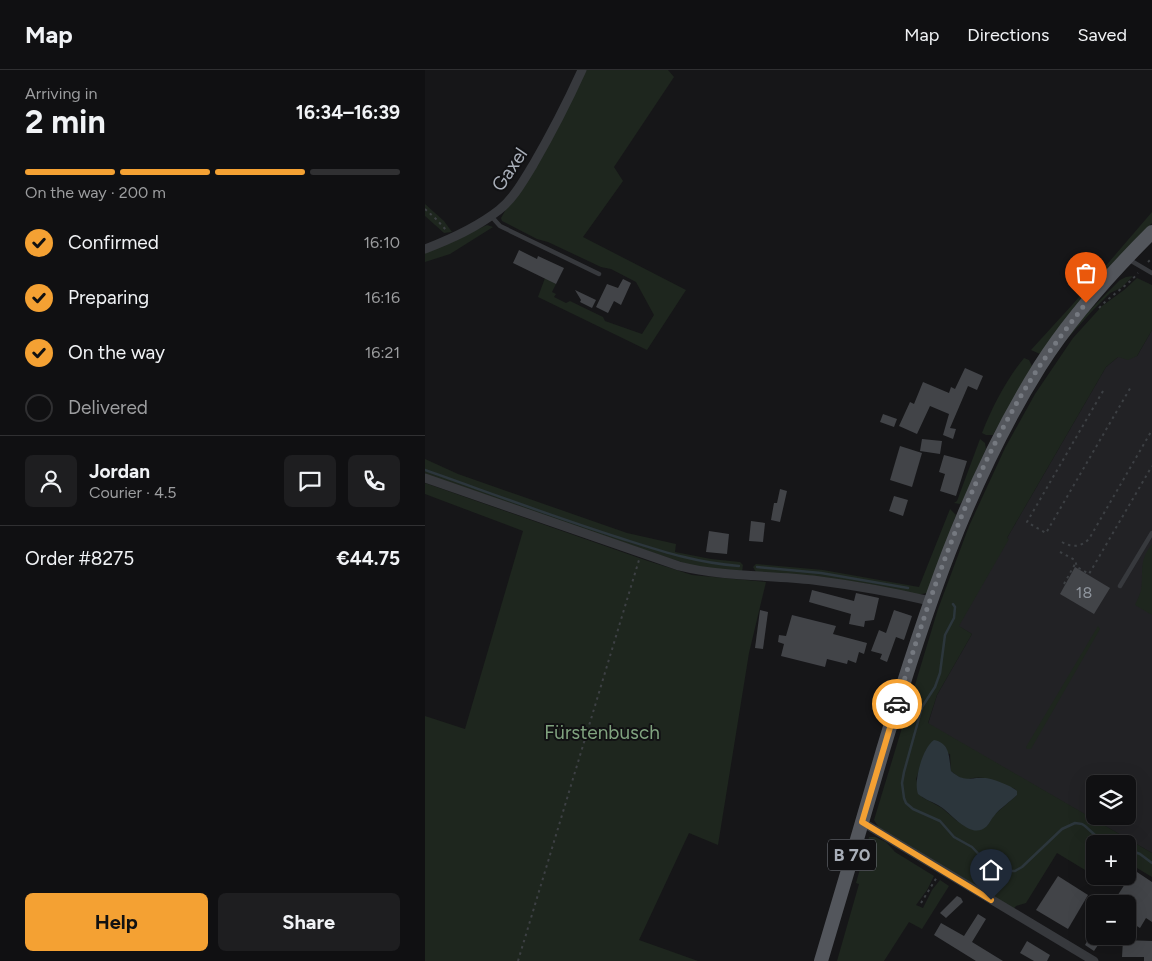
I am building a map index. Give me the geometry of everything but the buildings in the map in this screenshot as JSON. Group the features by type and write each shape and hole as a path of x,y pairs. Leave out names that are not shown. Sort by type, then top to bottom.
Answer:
{"main road":[{"name":"B 70","path":"821,961 907,670 930,601 969,502 991,453 1014,409 1061,336 1103,284 1152,232"}],"street":[{"name":"Gaxel","path":"425,249 472,229 507,203 520,185 559,118 582,70"},
{"path":"425,478 691,569 813,580 870,588 930,601"},
{"path":"862,822 1091,960"}],"lane":[{"path":"491,216 500,226 599,274"},
{"path":"1127,258 1152,274"},
{"path":"1120,586 1152,533"}],"path":[{"path":"425,209 444,227 452,238"},
{"path":"1097,309 1110,296 1121,290 1135,277"},
{"path":"1103,391 1027,522 1046,533 1132,384"},
{"path":"1062,542 1071,546 1077,546 1089,539 1152,430"},
{"path":"1060,552 1075,560 1077,567 1089,574 1152,466"},
{"path":"518,961 641,553"},
{"path":"1064,584 1076,563"},
{"path":"921,903 942,870"}],"shaded area":[{"path":"1152,330 1152,853 1136,844 1136,835 1121,835 1103,825 1136,825 1136,775 1086,775 1086,815 928,724 937,695 972,634 958,626 1106,367 1118,357 1137,356"},
{"path":"934,740 946,747 951,771 956,775 967,779 992,779 1017,791 1017,795 999,810 987,826 981,830 969,829 941,807 918,794 917,781 920,765 926,750"}],"green space":[{"path":"585,70 668,70 674,77 614,167 623,181 583,237 686,290 647,350 538,297 545,278 556,284 552,292 556,294 554,297 566,303 570,301 603,317 605,321 642,334 654,315 636,282 611,269 601,267 548,242 537,239 502,221 501,218"},
{"path":"425,204 444,221 452,232 444,233 425,216"},
{"path":"1152,212 1152,223 1135,240 1040,354 1031,350 1073,304"},
{"path":"487,225 493,227 450,254 425,262 425,253"},
{"path":"1133,276 1121,288 1110,293 1065,339 1088,312 1120,280"},
{"path":"1137,278 1152,285 1152,330 1137,356 1128,360 1118,357 1106,367 1007,538 1009,539 959,626 972,634 937,695 928,723 1086,815 1086,825 1104,825 1121,835 1086,835 1086,871 1057,853 1026,903 1016,906 1013,910 879,828 874,820 938,609 969,526 1005,448 1035,394 1073,338 1102,306","holes":["926,750 950,754 951,771 961,778 984,778 1015,789 1017,795 994,815 987,826 957,821 942,808 922,797 916,779"]},
{"path":"1024,358 1029,360 1032,366 993,435 982,433 1000,394"},
{"path":"980,439 985,443 986,449 963,500 960,504 954,503 957,501"},
{"path":"425,459 458,474 627,533 676,544 675,552 740,562 743,565 742,572 696,567 425,476"},
{"name":"Fürstenbusch","path":"425,483 692,575 766,582 749,653 718,845 689,833 639,940 698,961 425,961 425,716 465,729 523,531 425,494"},
{"path":"950,509 956,515 927,593 916,595 756,572 753,567 756,564 823,570 919,587"},
{"path":"1152,544 1152,615 1135,605 1141,590 1143,561"},
{"path":"1098,626 1100,629 1031,749 1027,749 1026,747"},
{"path":"869,837 875,837 886,842 895,852 934,876 916,905 923,908 932,890 940,880 949,886 922,929 909,922 884,961 837,961 859,884 856,883"},
{"path":"1136,844 1152,853 1152,877 1136,867"}],"waterway":[{"path":"425,470 571,522 679,556 739,566"},
{"path":"757,567 821,573 908,588"},
{"path":"953,604 955,607 954,618 945,635 940,673 935,687 922,707 904,772 902,783 906,803 913,809 940,821 954,837 972,847 988,864 1004,871 1015,871 1022,867 1062,829 1075,823 1082,824 1095,835"},
{"path":"1136,852 1152,863"}],"way so far":[{"path":"897,704 930,601 951,545 991,453 1014,409 1041,365 1086,303"}],"route":[{"path":"897,704 862,822 991,900"}]}
